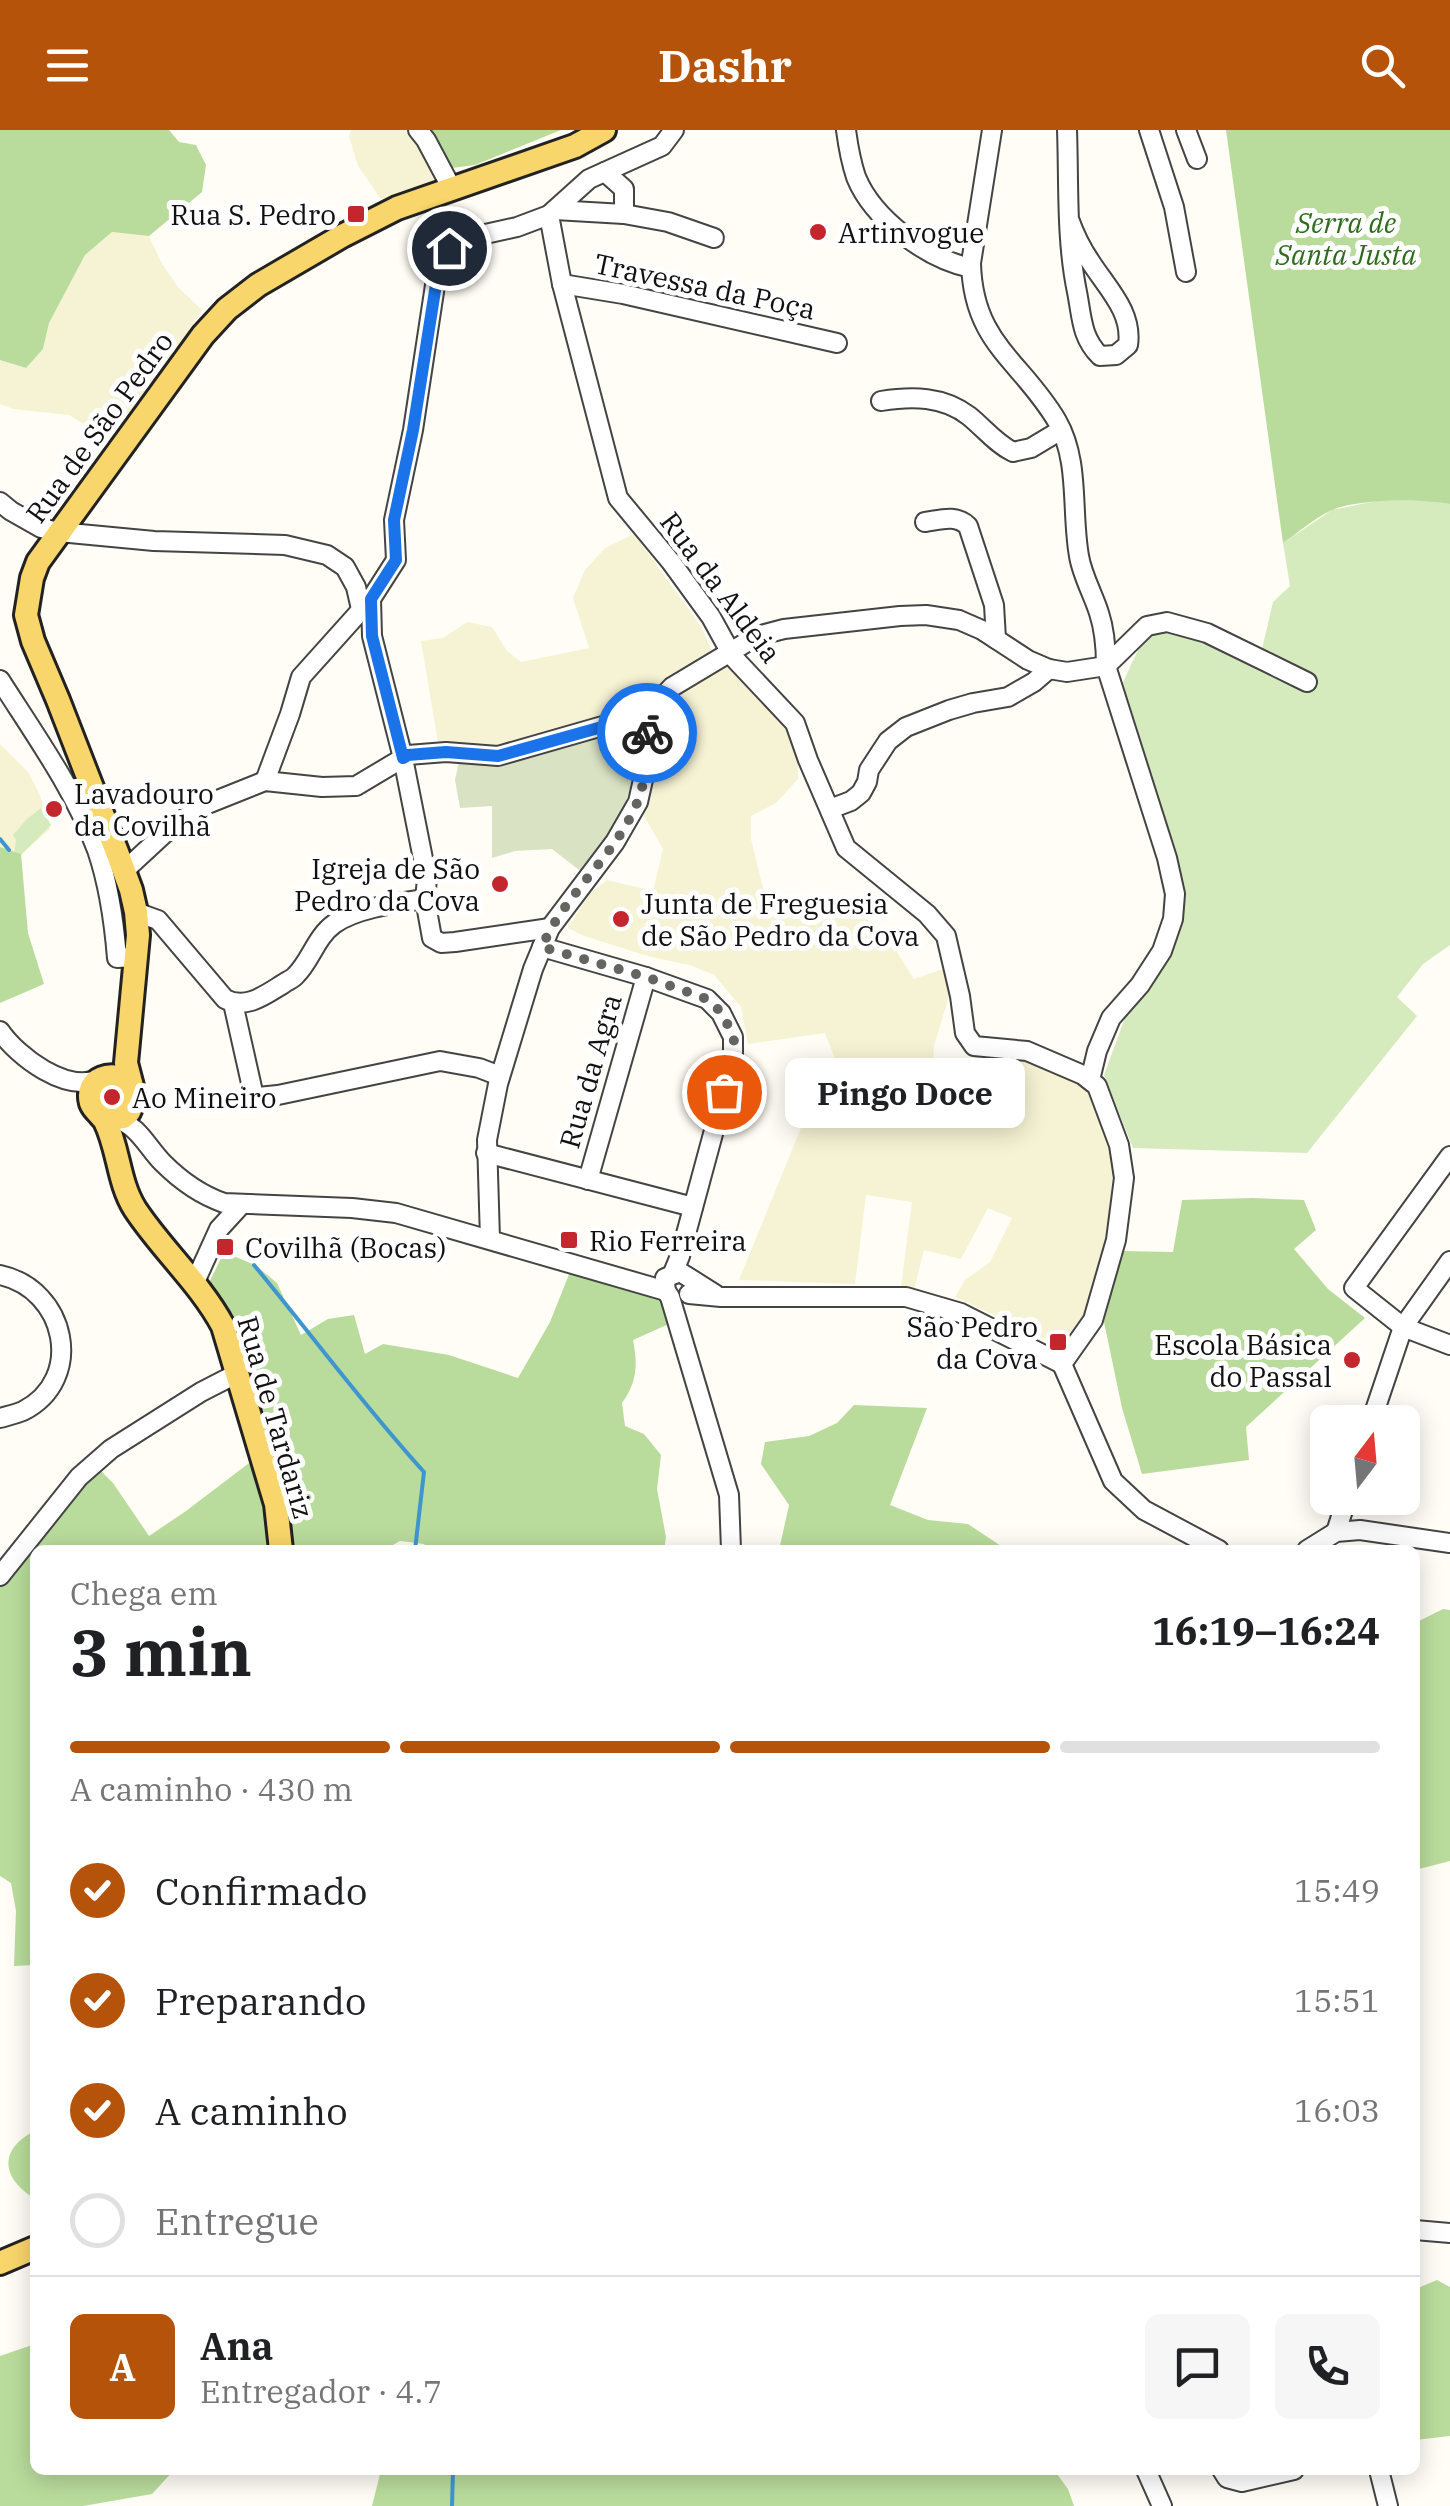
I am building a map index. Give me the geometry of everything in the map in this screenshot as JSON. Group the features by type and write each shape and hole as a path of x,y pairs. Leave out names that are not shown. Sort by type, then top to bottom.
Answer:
{"main road":[{"name":"Rua de São Pedro","path":"126,1045 121,1059 91,1090 115,1106 126,1064 138,935 136,912 26,615 38,562 203,336 227,309 258,284 397,208 575,146 604,130"},
{"path":"102,1078 119,1076 115,1106"},
{"name":"Rua de Tardariz","path":"115,1106 114,1151 125,1189 223,1326 276,1504 280,1545"},
{"path":"0,2263 30,2250"}],"street":[{"path":"418,130 451,188"},
{"path":"846,130 857,178 876,208 920,247 951,264 971,268"},
{"path":"992,130 971,268 977,307 992,340 1043,401 1061,430 1072,468 1080,561 1100,615 1106,640 1106,666 1175,894 1173,919 1162,951 1112,1018 1097,1051 1090,1080 1098,1086 1119,1145 1124,1178 1116,1240 1092,1320 1062,1364"},
{"path":"1067,130 1069,219 1072,272 1082,328 1090,346 1100,356 1116,354 1128,346 1130,334 1125,313 1087,258 1069,219"},
{"path":"1149,130 1174,207 1186,272"},
{"path":"1186,130 1197,159"},
{"path":"265,782 301,677 366,604 396,560 394,520 413,430 440,259 463,239 517,227 552,213 589,179 662,146 672,131"},
{"path":"604,172 624,189 624,214"},
{"path":"552,213 624,214 668,222 714,238"},
{"name":"Rua da Aldeia","path":"552,213 562,284 618,498 711,616 729,652 796,722 846,848 927,914 946,936 965,1033 974,1046 1027,1051 1090,1080"},
{"name":"Travessa da Poça","path":"562,284 623,294 837,343"},
{"path":"881,401 906,397 951,404 1013,452 1031,448 1061,430"},
{"path":"0,502 41,528 59,532 154,542 285,545 327,555 358,573 373,573 396,560"},
{"path":"925,522 954,518 968,526 994,605 996,639"},
{"path":"345,567 366,604 403,758 426,879 425,899 432,938 441,943 550,928"},
{"path":"124,871 200,806 265,782 356,786 408,755 446,752 498,756 634,718 654,706 672,687 729,652 757,636 784,629 913,616 959,620 1028,660 1049,670 1067,672 1106,666 1146,626 1168,622 1207,633 1308,682"},
{"path":"830,810 861,793 869,770 888,741 906,728 949,710 1008,698 1049,670"},
{"path":"0,680 57,768 97,850 112,909 117,958 136,957"},
{"path":"490,1239 486,1140 500,1076 550,928 615,842 638,802 647,762 646,725 654,706"},
{"path":"136,912 158,920 225,999 244,1004 296,976 334,923 389,904 425,899"},
{"path":"542,947 707,999 721,1012 734,1037 733,1060 693,1207 679,1282 684,1339 730,1495 731,1545"},
{"name":"Rua da Agra","path":"588,1180 646,977"},
{"path":"233,1003 253,1092 258,1097 440,1061 500,1076"},
{"path":"0,1031 10,1045 52,1074 70,1092 115,1106 164,1164 206,1196 224,1203 396,1213 640,1282 679,1282 722,1297 906,1297 961,1313 1062,1364 1113,1481 1144,1510 1210,1545"},
{"path":"52,1074 81,1084 102,1078"},
{"path":"486,1153 693,1207"},
{"path":"1450,1156 1354,1288 1403,1326 1450,1345"},
{"path":"194,1284 219,1229 241,1205"},
{"path":"1377,1405 1403,1326 1450,1261"},
{"path":"0,1275 30,1287 46,1302 62,1340 52,1383 40,1399 22,1412 0,1418"},
{"path":"0,1576 79,1477 111,1450 238,1373"},
{"path":"1336,1532 1342,1515"},
{"path":"1314,1545 1336,1532 1360,1530 1450,1542"},
{"path":"1420,2230 1450,2233"},
{"path":"1148,2475 1162,2506"},
{"path":"1225,2475 1242,2482 1272,2475"},
{"path":"1380,2475 1388,2506"}],"shaded area":[{"path":"351,130 454,130 437,139 449,177 381,199 358,166 349,136"},
{"path":"112,232 149,236 178,287 202,310 170,361 108,439 69,415 0,404 0,360 26,368 43,349 49,323 85,255"},
{"path":"634,534 702,628 716,661 740,674 778,715 797,745 798,779 776,803 751,816 751,839 763,888 815,925 841,910 873,922 914,979 943,969 950,993 934,1046 933,1065 947,1073 984,1052 1025,1054 1094,1088 1106,1132 1113,1187 1111,1218 1090,1311 1080,1331 1056,1339 1043,1338 955,1297 965,1280 990,1262 1012,1218 988,1208 961,1259 924,1250 914,1290 901,1286 912,1202 866,1195 855,1284 739,1280 823,1074 836,1062 825,1033 748,1044 741,1007 714,975 568,928 589,894 607,880 653,891 663,849 640,809 652,739 629,709 589,726 483,757 439,749 421,641 443,638 467,622 492,627 507,651 521,662 589,648 573,598 585,570 605,548"},
{"path":"0,744 28,772 50,829 21,854 0,847"}],"green space":[{"path":"0,130 169,130 179,142 196,145 206,165 202,192 149,236 112,232 85,255 49,323 43,349 26,368 0,360"},
{"path":"429,130 561,130 475,165 452,168"},
{"name":"Serra de Santa Justa","path":"1226,130 1450,130 1450,504 1389,501 1342,507 1318,518 1283,543"},
{"path":"1381,500 1450,504 1450,945 1423,964 1397,997 1417,1016 1307,1153 1133,1148 1104,1075 1126,1015 1173,942 1186,896 1122,685 1142,645 1162,632 1188,634 1250,663 1262,649 1273,602 1290,586 1283,543 1332,510"},
{"path":"628,727 635,744 630,789 618,818 583,873 552,849 515,851 492,858 492,806 460,808 455,780 459,761"},
{"path":"41,808 51,825 21,855 14,853 13,835"},
{"path":"0,847 21,854 28,933 44,984 0,1003"},
{"path":"1182,1200 1304,1200 1316,1230 1294,1249 1328,1289 1365,1318 1246,1427 1249,1460 1142,1474 1122,1408 1104,1322 1122,1251 1173,1252"},
{"path":"224,1252 255,1265 277,1283 301,1335 328,1319 354,1315 365,1354 383,1344 449,1355 518,1378 550,1322 570,1272 657,1294 665,1302 671,1323 633,1340 635,1373 622,1403 625,1426 644,1434 661,1455 657,1489 665,1545 425,1545 400,1541 393,1545 30,1545 30,1965 14,1966 16,1911 11,1883 0,1876 0,1581 92,1462 113,1483 149,1536 269,1448 234,1328 207,1287"},
{"path":"854,1405 927,1408 890,1505 928,1520 968,1524 1000,1545 780,1545 789,1505 761,1464 765,1442 809,1436 837,1423"},
{"path":"1443,1609 1450,1610 1450,1861 1420,1869 1420,1620"},
{"path":"30,2134 30,2195 14,2180 8,2162 15,2146"},
{"path":"1437,2280 1450,2287 1450,2436 1420,2439 1420,2287"},
{"path":"30,2346 30,2475 169,2475 152,2494 83,2506 0,2506 0,2356"},
{"path":"380,2475 1058,2475 1074,2506 372,2506"}],"waterway":[{"path":"0,839 9,850"},
{"path":"254,1265 424,1472 416,1545"},
{"path":"452,2506 453,2475"}],"way so far":[{"path":"647,733 647,762 638,802 615,842 550,928 542,947 707,999 721,1012 734,1037 733,1060 724,1092"}],"place":[{"name":"Rua S. Pedro","path":"356,214"},
{"name":"Artinvogue","path":"818,232"},
{"name":"Lavadouro da Covilhã","path":"54,809"},
{"name":"Igreja de São Pedro da Cova","path":"500,884"},
{"name":"Junta de Freguesia de São Pedro da Cova","path":"621,919"},
{"name":"Pingo Doce","path":"724,1092"},
{"name":"Ao Mineiro","path":"112,1097"},
{"name":"Rio Ferreira","path":"569,1240"},
{"name":"Covilhã (Bocas)","path":"225,1247"},
{"name":"São Pedro da Cova","path":"1058,1342"},
{"name":"Escola Básica do Passal","path":"1352,1360"}],"route":[{"path":"449,248 440,259 413,430 394,520 396,560 371,599 372,636 403,758 446,752 498,756 634,718 654,706 647,733"}]}
